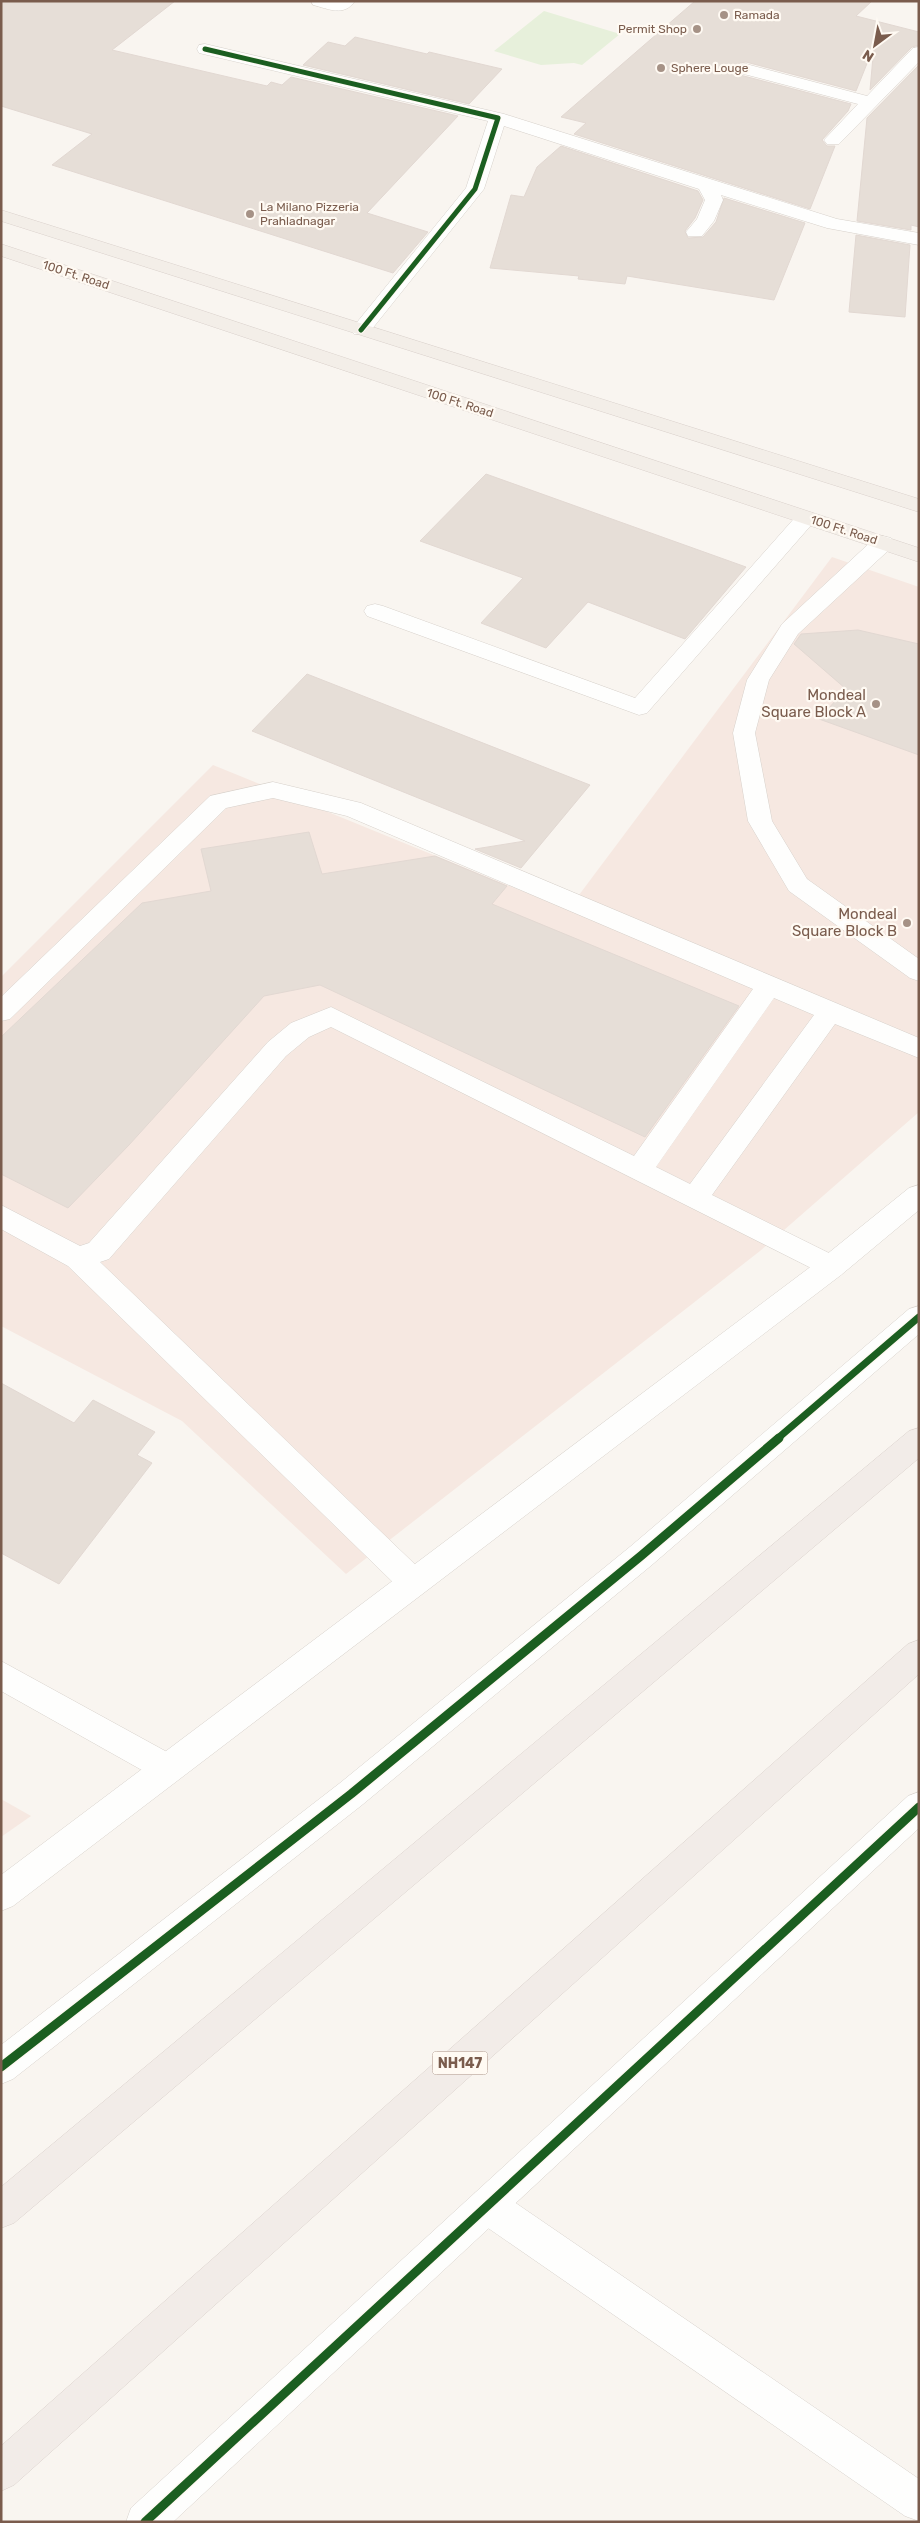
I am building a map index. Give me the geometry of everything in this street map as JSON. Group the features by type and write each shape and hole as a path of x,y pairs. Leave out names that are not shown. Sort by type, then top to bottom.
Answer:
{"highway":[{"path":"1,2210 919,1440"},
{"name":"NH147","path":"1,2472 919,1654"}],"main road":[{"path":"1,214 919,506"},
{"name":"100 Ft. Road","path":"1,250 919,555"}],"street":[{"path":"319,1 339,7 347,1"},
{"path":"205,49 498,118 834,224 919,239"},
{"path":"834,140 919,52"},
{"path":"746,69 871,102"},
{"path":"361,330 475,189 498,118"},
{"path":"695,232 705,221 714,200 706,185"},
{"path":"375,611 639,708 806,518"},
{"path":"883,543 790,629 758,680 744,733 760,821 798,884 919,972"},
{"path":"1,1012 218,802 273,790 353,809 919,1049"},
{"path":"638,1171 769,986"},
{"path":"694,1199 830,1011"},
{"path":"78,1258 99,1251 277,1049 300,1030 331,1016 831,1268"},
{"path":"1,1895 831,1268 919,1195"},
{"path":"1,1216 78,1258 413,1582"},
{"path":"1,2067 350,1794 642,1555 919,1317"},
{"path":"1,1675 167,1768"},
{"path":"146,2522 919,1807"},
{"path":"488,2206 919,2502"}],"shaded area":[{"path":"832,557 919,587 919,1042 576,899"},
{"path":"213,765 919,1053 919,1112 760,1251 346,1574 182,1421 1,1326 1,977"},
{"path":"1,1799 31,1816 1,1837"}],"green space":[{"path":"544,11 620,34 582,65 574,63 541,65 494,51"}],"building":[{"path":"1,1 175,1 112,50 267,86 271,82 282,85 291,77 458,116 367,213 428,232 393,273 52,165 92,134 1,106"},
{"path":"695,1 872,1 856,16 919,32 919,45 912,47 870,90 874,46 856,91 746,62 740,63 736,68 740,75 851,104 848,111 822,140 827,146 835,146 810,209 574,134 586,123 561,117"},
{"path":"355,37 502,69 469,104 303,65 328,42 345,46"},
{"path":"919,65 919,227 911,225 911,230 857,221 867,118"},
{"path":"561,146 698,191 703,200 695,218 685,231 688,238 703,237 716,222 724,198 805,223 774,300 627,276 625,284 578,279 579,276 490,268 511,195 524,197 537,167"},
{"path":"856,235 910,245 905,317 849,312"},
{"path":"486,474 746,567 685,639 588,602 546,648 481,623 523,578 420,541"},
{"name":"Mondeal Square Block A","path":"858,630 919,644 919,755 819,719 846,689 794,644 801,634"},
{"path":"307,674 590,785 521,868 475,849 525,841 252,731"},
{"path":"309,832 322,874 435,856 507,886 492,904 739,1006 645,1137 320,985 264,996 129,1145 68,1208 1,1174 1,1037 142,903 211,891 201,849"},
{"path":"1,1383 74,1423 93,1400 155,1432 137,1455 152,1463 59,1584 1,1553"}],"cycle path":[{"path":"205,49 498,118 475,189 361,330"},
{"path":"1,2067 351,1794 642,1555 919,1317"},
{"path":"145,2522 919,1807"}],"place":[{"name":"Ramada","path":"724,15"},
{"name":"Permit Shop","path":"697,29"},
{"name":"Sphere Louge","path":"661,68"},
{"name":"La Milano Pizzeria Prahladnagar","path":"250,214"},
{"name":"Mondeal Square Block A","path":"876,704"},
{"name":"Mondeal Square Block B","path":"907,923"}]}
